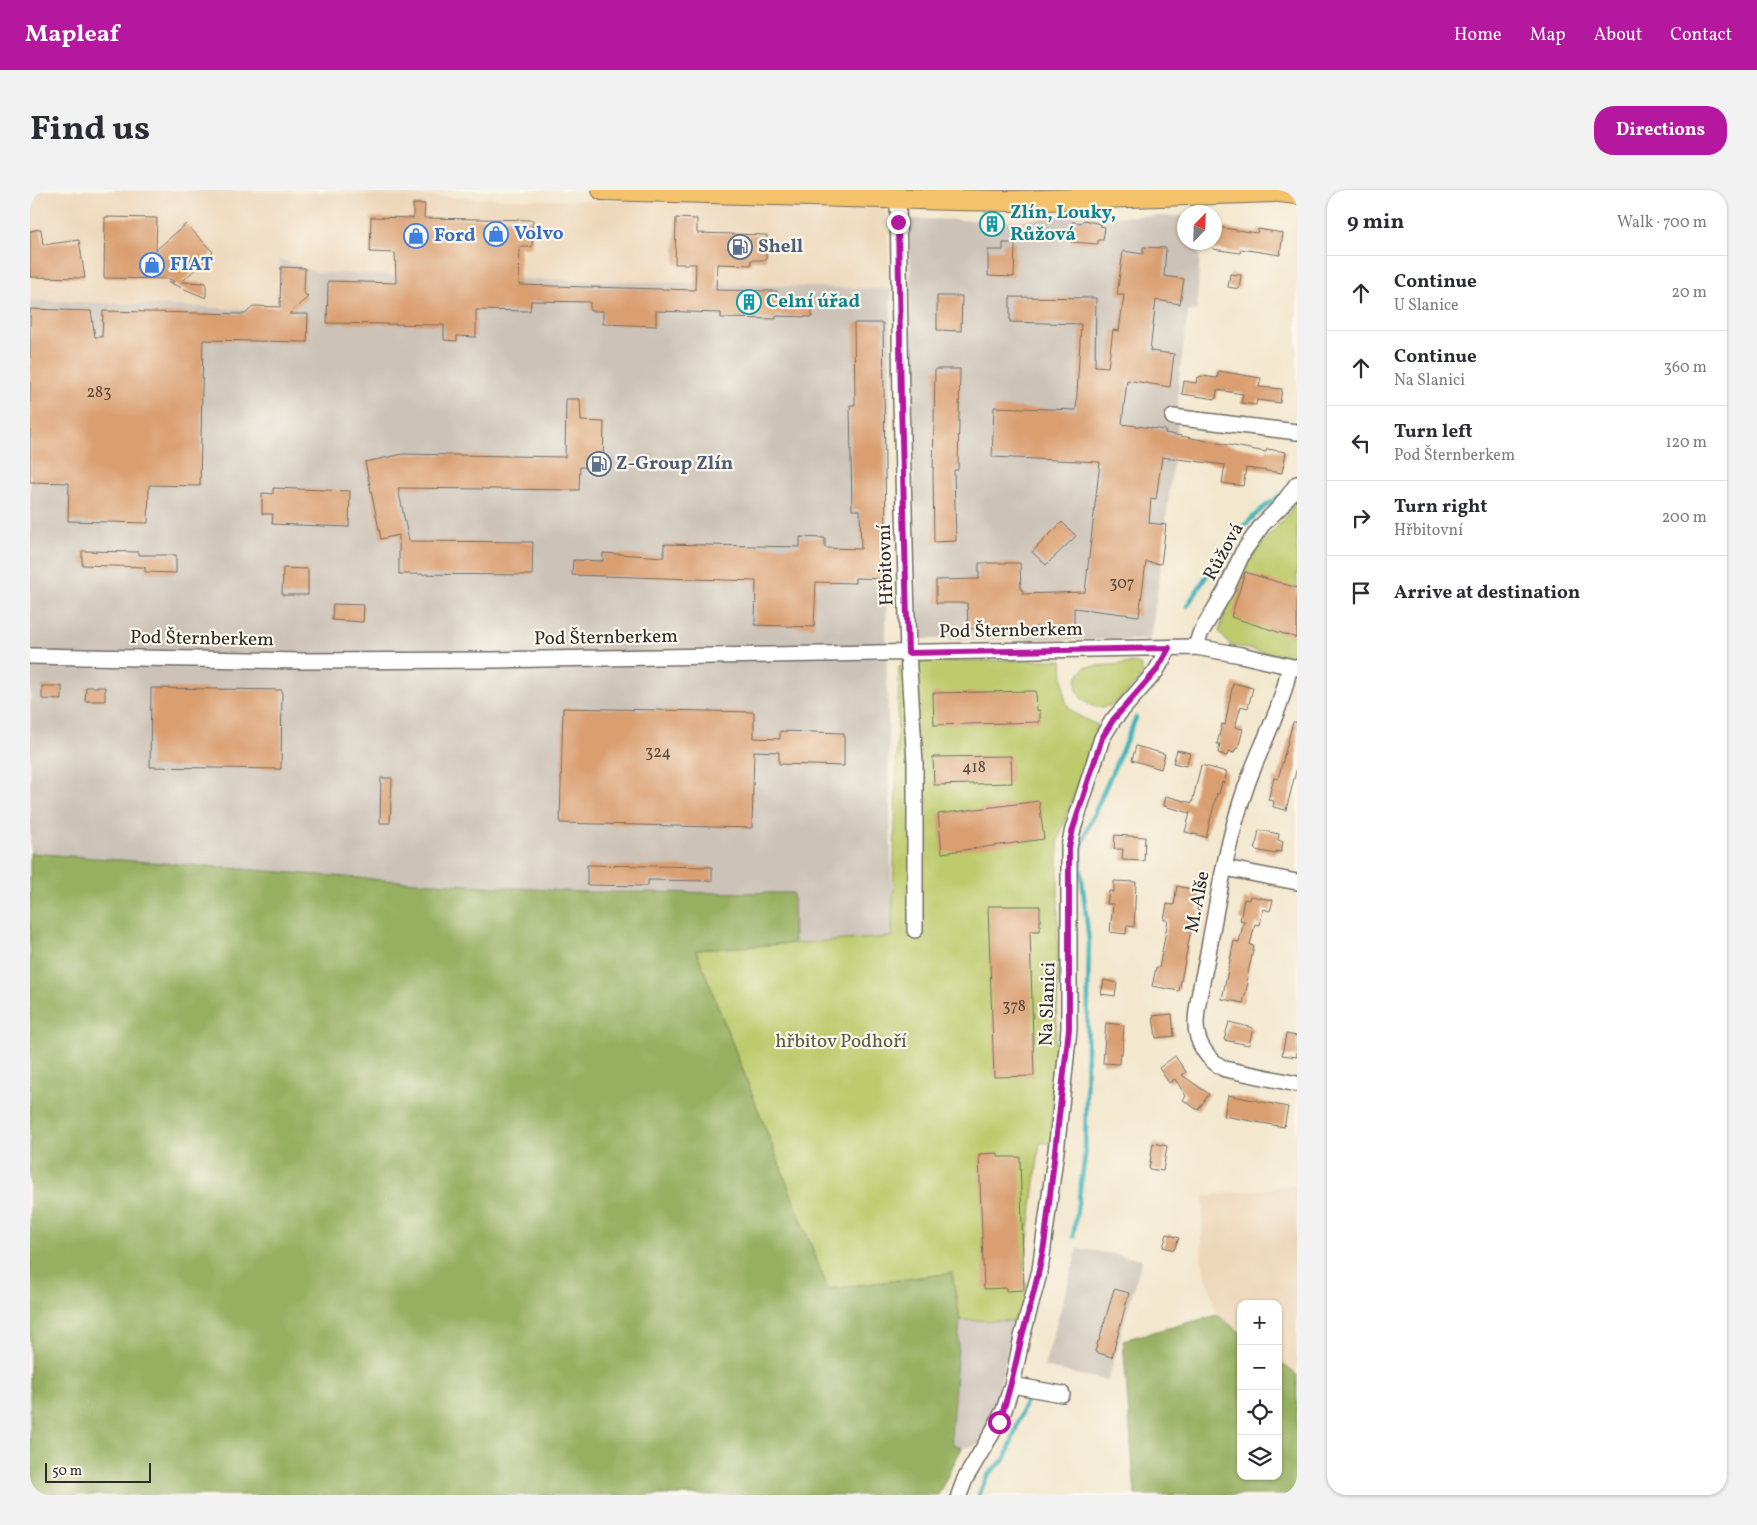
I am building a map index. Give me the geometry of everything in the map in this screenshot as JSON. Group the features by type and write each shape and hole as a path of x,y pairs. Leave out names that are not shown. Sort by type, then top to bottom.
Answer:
{"main road":[{"path":"602,190 897,194 1015,201 1268,191 1297,194"}],"street":[{"name":"Hřbitovní","path":"897,194 908,653 915,763 915,930"},
{"path":"1173,418 1297,432"},
{"name":"Růžová","path":"1183,648 1200,634 1226,590 1243,552 1262,525 1281,506 1297,484"},
{"name":"Pod Šternberkem","path":"30,656 300,661 493,660 1183,648 1241,655 1293,668"},
{"name":"Na Slanici","path":"959,1495 965,1479 999,1422 1012,1385 1022,1337 1040,1270 1057,1143 1069,1029 1069,847 1073,829 1102,738 1113,720 1156,671 1183,648"},
{"name":"M. Alše","path":"1293,668 1245,789 1237,816 1225,868 1196,1025 1204,1052 1215,1064 1225,1069 1297,1084"},
{"path":"1225,868 1297,882"},
{"path":"1012,1385 1062,1394"}],"shaded area":[{"path":"30,190 216,190 547,200 648,200 885,206 891,289 319,273 280,259 279,307 242,309 30,301"},
{"path":"1057,216 1177,216 1177,250 1200,250 1197,310 1188,312 1179,378 1177,431 1163,542 1164,547 1150,640 917,639 909,219 1020,221"},
{"path":"280,259 319,273 891,289 886,636 893,937 794,943 793,893 581,892 385,880 30,853 30,300 242,309 279,307"},
{"path":"1297,1185 1297,1375 1282,1364 1282,1300 1237,1300 1237,1330 1217,1315 1201,1258 1204,1196"},
{"path":"1078,1248 1142,1259 1108,1381 1044,1367"},
{"path":"960,1320 1015,1320 991,1423 978,1445 962,1448 953,1445 951,1436"}],"green space":[{"path":"1297,495 1297,656 1293,659 1230,645 1219,632 1236,579 1265,540 1291,511"},
{"name":"hřbitov Podhoří","path":"1062,660 1064,690 1068,706 1077,715 1098,725 1058,841 1058,982 1051,1143 1040,1143 1023,1277 1029,1288 1021,1321 960,1320 952,1273 828,1289 696,950 892,937 899,667 927,661"},
{"path":"1136,663 1141,666 1143,675 1116,702 1104,707 1097,707 1085,702 1080,697 1076,684 1085,667"},
{"path":"30,853 385,880 581,892 793,893 794,943 696,950 828,1289 952,1273 960,1320 951,1436 953,1445 962,1448 938,1495 30,1495"},
{"path":"1217,1315 1237,1330 1237,1480 1282,1480 1282,1364 1297,1375 1297,1495 1135,1495 1123,1340"}],"building":[{"path":"413,204 425,204 424,218 533,220 532,247 520,247 519,285 695,290 696,264 675,264 676,218 697,219 697,233 767,235 766,260 751,260 751,265 717,264 716,290 777,291 777,298 812,299 812,317 776,316 776,319 721,318 721,313 656,311 656,326 603,324 603,311 590,311 590,302 531,301 530,311 476,310 476,337 457,336 457,341 444,340 444,325 327,323 328,281 396,283 395,253 370,252 371,217 413,218"},
{"name":"FIAT","path":"105,217 157,218 156,250 186,224 213,252 182,282 206,283 206,298 168,282 174,282 171,279 104,278"},
{"path":"1084,220 1105,227 1103,240 1098,240 1098,244 1071,242 1072,222 1081,223"},
{"path":"1222,228 1257,233 1258,229 1283,233 1280,255 1241,249 1240,253 1220,250 1222,250"},
{"path":"41,229 43,245 79,240 85,278 30,277 30,231"},
{"path":"1003,243 1015,243 1014,277 988,276 988,250 1003,250"},
{"path":"1143,247 1166,248 1164,276 1184,279 1180,304 1156,300 1150,351 1174,354 1170,387 1127,380 1122,424 1165,430 1165,433 1266,452 1267,449 1286,452 1282,473 1246,468 1243,486 1222,483 1225,465 1162,457 1156,499 1151,498 1149,523 1166,525 1161,564 1146,562 1139,616 1074,608 1074,626 1036,627 1036,633 992,635 991,628 968,629 967,603 936,603 936,580 979,579 979,563 1020,563 1021,590 1023,590 1023,594 1085,592 1100,462 992,457 994,407 1076,410 1081,324 1010,322 1010,297 1096,298 1095,366 1108,367 1113,330 1119,331 1124,295 1117,295 1123,251 1143,254"},
{"path":"281,267 305,268 304,293 308,297 289,314 308,314 307,342 203,340 200,486 149,485 148,523 68,521 69,483 30,482 30,309 91,311 95,337 102,337 103,311 245,314 254,306 280,307"},
{"path":"1230,274 1241,275 1239,289 1228,287"},
{"path":"937,296 962,296 961,331 937,330"},
{"path":"854,323 883,323 886,534 884,579 855,578 855,583 816,582 814,627 755,625 756,581 572,575 573,560 603,561 603,553 664,557 664,544 800,547 800,537 825,538 825,548 861,549 860,510 852,510 850,405 855,405"},
{"path":"935,369 960,369 958,470 954,470 956,541 934,542"},
{"path":"1219,371 1261,378 1259,387 1282,389 1280,403 1257,400 1256,405 1241,403 1243,394 1217,390 1216,399 1182,394 1184,381 1196,383 1197,378 1202,376 1217,378"},
{"path":"566,399 580,399 581,421 604,422 603,468 580,467 579,490 398,488 409,541 533,542 532,575 399,574 399,535 381,539 365,462 403,454 565,457"},
{"path":"273,488 350,491 349,527 272,524 273,514 262,514 262,493 273,494"},
{"path":"1062,522 1076,536 1046,565 1032,552"},
{"path":"82,551 139,552 139,555 176,555 176,573 145,572 145,567 82,565"},
{"path":"283,568 308,569 308,595 282,595"},
{"path":"1245,572 1297,588 1297,638 1231,617"},
{"path":"333,604 364,605 363,622 332,620"},
{"path":"1233,683 1253,688 1248,708 1241,706 1235,727 1243,729 1238,749 1236,748 1234,753 1228,751 1227,756 1218,753 1220,744 1217,744 1222,724 1225,725"},
{"path":"42,686 62,686 62,700 42,699"},
{"path":"86,687 105,687 105,701 85,701"},
{"path":"151,688 282,690 281,769 150,767"},
{"path":"1036,691 1037,711 1040,710 1040,722 934,725 933,693"},
{"path":"563,708 754,712 754,738 780,739 780,731 844,733 844,766 779,764 779,752 754,751 752,828 560,823"},
{"path":"1293,722 1297,722 1297,767 1286,810 1273,807 1274,801 1268,800 1274,778 1278,779"},
{"path":"1136,746 1165,754 1161,769 1132,760"},
{"path":"1177,750 1190,753 1186,766 1173,763"},
{"path":"1011,756 1012,783 934,785 933,757"},
{"path":"1201,765 1227,772 1219,794 1217,793 1206,837 1185,832 1190,813 1164,806 1166,796 1192,803"},
{"path":"381,778 392,778 390,823 380,823"},
{"path":"1039,801 1044,839 942,853 938,814"},
{"path":"1259,830 1279,834 1278,840 1283,842 1281,852 1276,851 1276,854 1255,850"},
{"path":"1115,835 1145,837 1144,861 1122,860 1123,849 1114,849"},
{"path":"587,865 712,867 712,881 648,880 648,886 587,885"},
{"path":"1114,881 1136,882 1134,927 1127,926 1126,934 1110,932 1113,904 1107,904 1109,891 1114,892"},
{"path":"1177,886 1201,891 1197,910 1200,911 1197,926 1192,925 1179,991 1152,986 1156,968 1159,968 1168,920 1164,920 1167,904 1174,905"},
{"path":"1250,896 1273,900 1270,911 1263,909 1260,925 1255,924 1250,945 1254,946 1243,1003 1222,999 1234,941 1239,942 1244,921 1240,920 1244,899 1249,900"},
{"path":"988,906 1040,906 1040,931 1030,931 1034,1076 994,1077"},
{"path":"1104,980 1117,983 1115,996 1101,994"},
{"path":"1172,1014 1174,1036 1156,1038 1153,1016"},
{"path":"1229,1022 1253,1028 1249,1045 1224,1040"},
{"path":"1106,1023 1124,1025 1122,1054 1120,1054 1119,1064 1103,1063"},
{"path":"1286,1034 1297,1036 1297,1057 1282,1055"},
{"path":"1175,1056 1186,1072 1182,1075 1209,1094 1198,1110 1183,1100 1186,1096 1175,1079 1169,1083 1159,1068"},
{"path":"1228,1095 1288,1107 1284,1127 1224,1116"},
{"path":"1153,1143 1167,1146 1163,1171 1149,1169"},
{"path":"998,1153 998,1157 1020,1157 1024,1290 1006,1291 1006,1288 984,1289 979,1154"},
{"path":"1167,1234 1179,1238 1174,1250 1163,1247"},
{"path":"1114,1289 1129,1293 1112,1357 1095,1352"}],"waterway":[{"path":"1187,606 1229,544 1254,516 1283,494"},
{"path":"1081,865 1081,849 1087,830 1136,718"},
{"path":"1073,1237 1085,1157 1089,942 1081,870"},
{"path":"979,1495 987,1476 1006,1458 1026,1400"}],"place":[{"name":"Zlín, Louky, Růžová","path":"992,224"},
{"name":"Volvo","path":"496,234"},
{"name":"Ford","path":"416,236"},
{"name":"Shell","path":"740,247"},
{"name":"FIAT","path":"152,265"},
{"name":"Celní úřad","path":"749,302"},
{"name":"Z-Group Zlín","path":"599,464"}],"route":[{"path":"898,222 908,653 1169,648 1156,671 1113,720 1102,738 1069,847 1069,1029 1057,1143 1040,1270 1022,1337 1012,1385 999,1422"}]}
